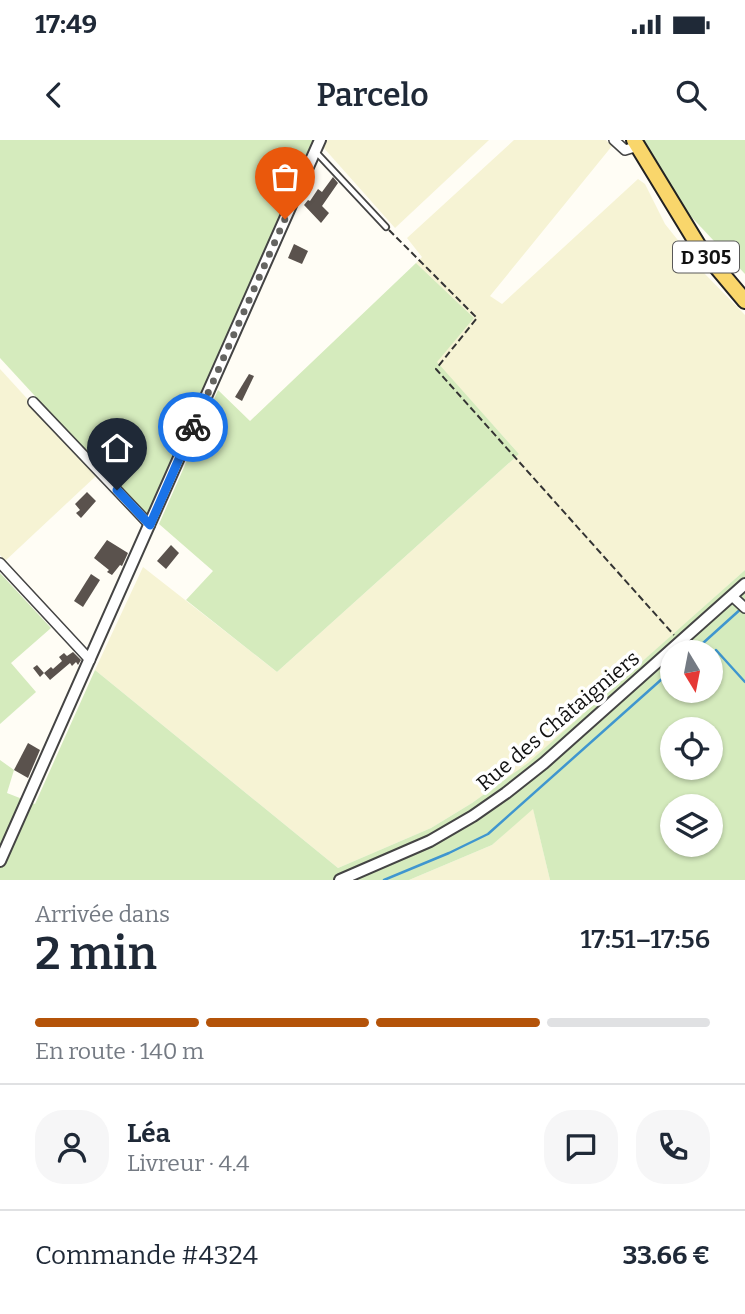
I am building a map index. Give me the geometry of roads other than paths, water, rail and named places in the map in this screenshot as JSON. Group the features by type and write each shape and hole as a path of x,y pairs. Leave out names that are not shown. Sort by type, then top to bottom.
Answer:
{"main road":[{"name":"D 305","path":"636,143 705,256 745,301"}],"street":[{"path":"614,140 625,150 636,143"},
{"path":"0,861 317,145"},
{"path":"33,402 150,525"},
{"path":"0,563 90,660"},
{"name":"Rue des Châtaigniers","path":"340,880 430,841 484,809 544,763 680,642 740,604 745,584"}],"lane":[{"path":"317,145 386,227"}],"waterway":[{"path":"706,640 743,607"},
{"path":"723,658 745,682"},
{"path":"384,880 488,834 660,681"}]}
